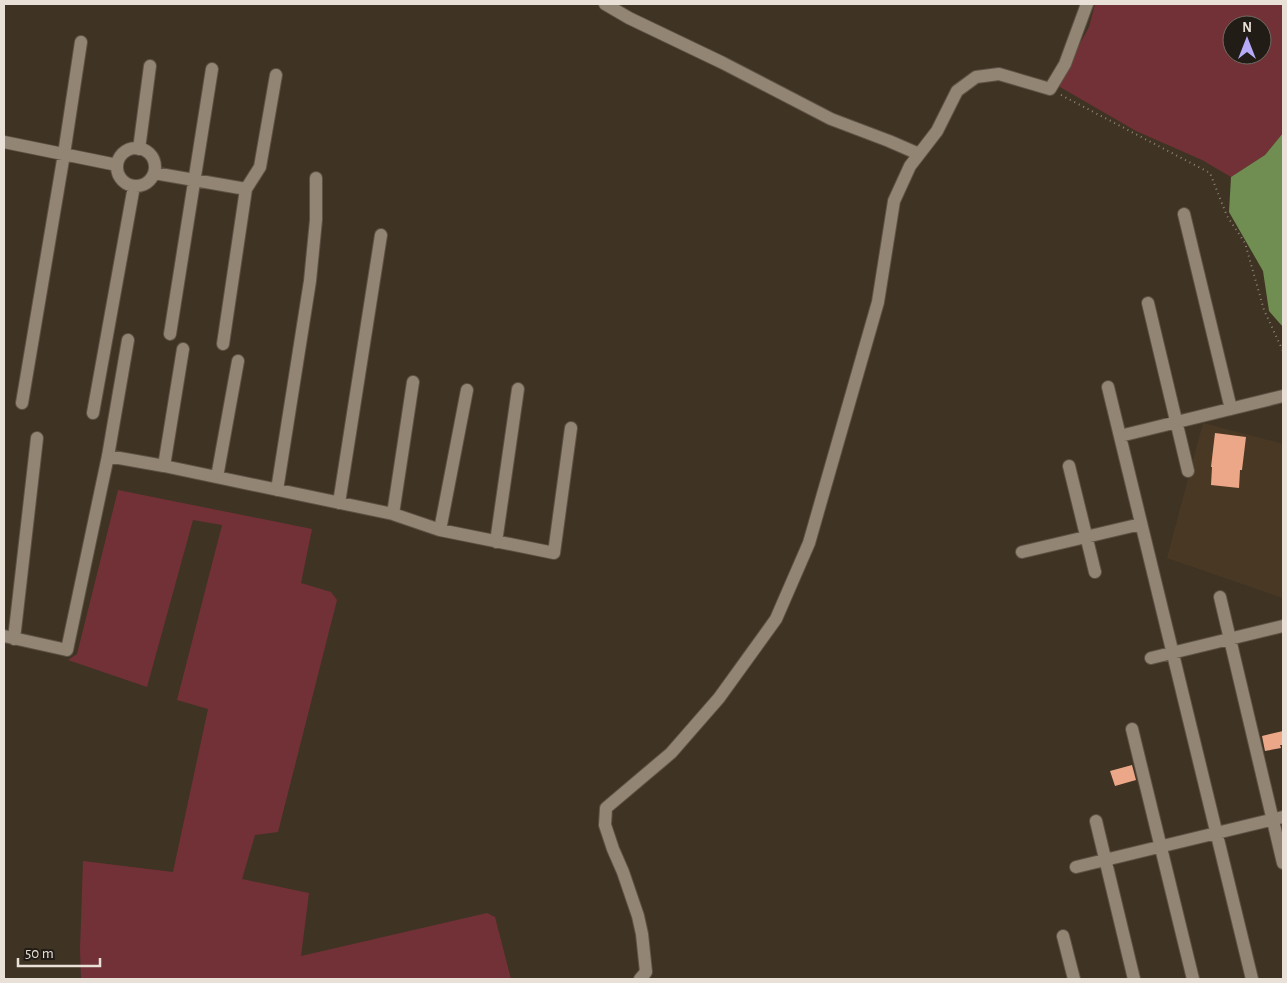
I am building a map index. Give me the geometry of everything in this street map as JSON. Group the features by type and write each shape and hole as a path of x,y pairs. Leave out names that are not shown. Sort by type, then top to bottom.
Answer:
{"street":[{"path":"604,4 831,119 919,154"},
{"path":"640,979 646,972 642,934 638,916 605,825 606,808 671,753 719,698 776,619 810,543 878,302 894,201 910,166 937,131 957,91 976,77 999,74 1050,89 1064,64 1087,4"},
{"path":"22,403 81,42"},
{"path":"139,149 150,66"},
{"path":"170,334 212,69"},
{"path":"222,344 246,190 260,167 276,75"},
{"path":"4,142 117,165"},
{"path":"139,149 150,155 155,166 151,179 140,186 134,186 128,184 120,176 117,171 117,165 122,155 127,151 139,149"},
{"path":"154,173 246,190"},
{"path":"277,490 310,281 316,220 316,178"},
{"path":"93,413 134,186"},
{"path":"1184,214 1231,408"},
{"path":"339,503 382,235"},
{"path":"1148,303 1188,471"},
{"path":"38,438 9,637 67,650 108,456 128,340"},
{"path":"164,466 182,349"},
{"path":"217,477 238,361"},
{"path":"393,514 413,382"},
{"path":"1108,387 1252,979"},
{"path":"496,542 518,389"},
{"path":"440,530 467,390"},
{"path":"1120,436 1283,396"},
{"path":"108,456 393,514 440,530 554,553 571,428"},
{"path":"1069,466 1095,572"},
{"path":"1022,552 1141,524"},
{"path":"1220,597 1278,819 1283,863"},
{"path":"1151,658 1230,639 1283,621"},
{"path":"1132,728 1193,979"},
{"path":"1076,867 1278,819"},
{"path":"1096,821 1134,979"},
{"path":"1064,936 1074,979"}],"path":[{"path":"1050,89 1081,107 1210,173 1227,216 1244,243 1264,310 1283,351"}],"shaded area":[{"path":"1095,4 1283,4 1283,133 1265,155 1231,177 1202,160 1136,131 1060,87 1060,80 1089,27"},
{"path":"1283,133 1283,327 1269,311 1263,271 1229,212 1231,177 1265,155"},
{"path":"1203,423 1283,444 1283,598 1167,558"},
{"path":"118,490 312,529 301,583 331,592 337,600 278,832 255,835 242,879 309,893 301,956 487,913 495,917 511,979 81,979 83,861 173,872 208,709 177,700 222,525 193,520 147,687 68,660 77,654"}],"building":[{"path":"1215,433 1246,437 1239,488 1211,485"},
{"path":"1283,731 1283,745 1280,745 1281,748 1265,751 1262,736"},
{"path":"1132,765 1136,780 1115,786 1110,771"}]}
